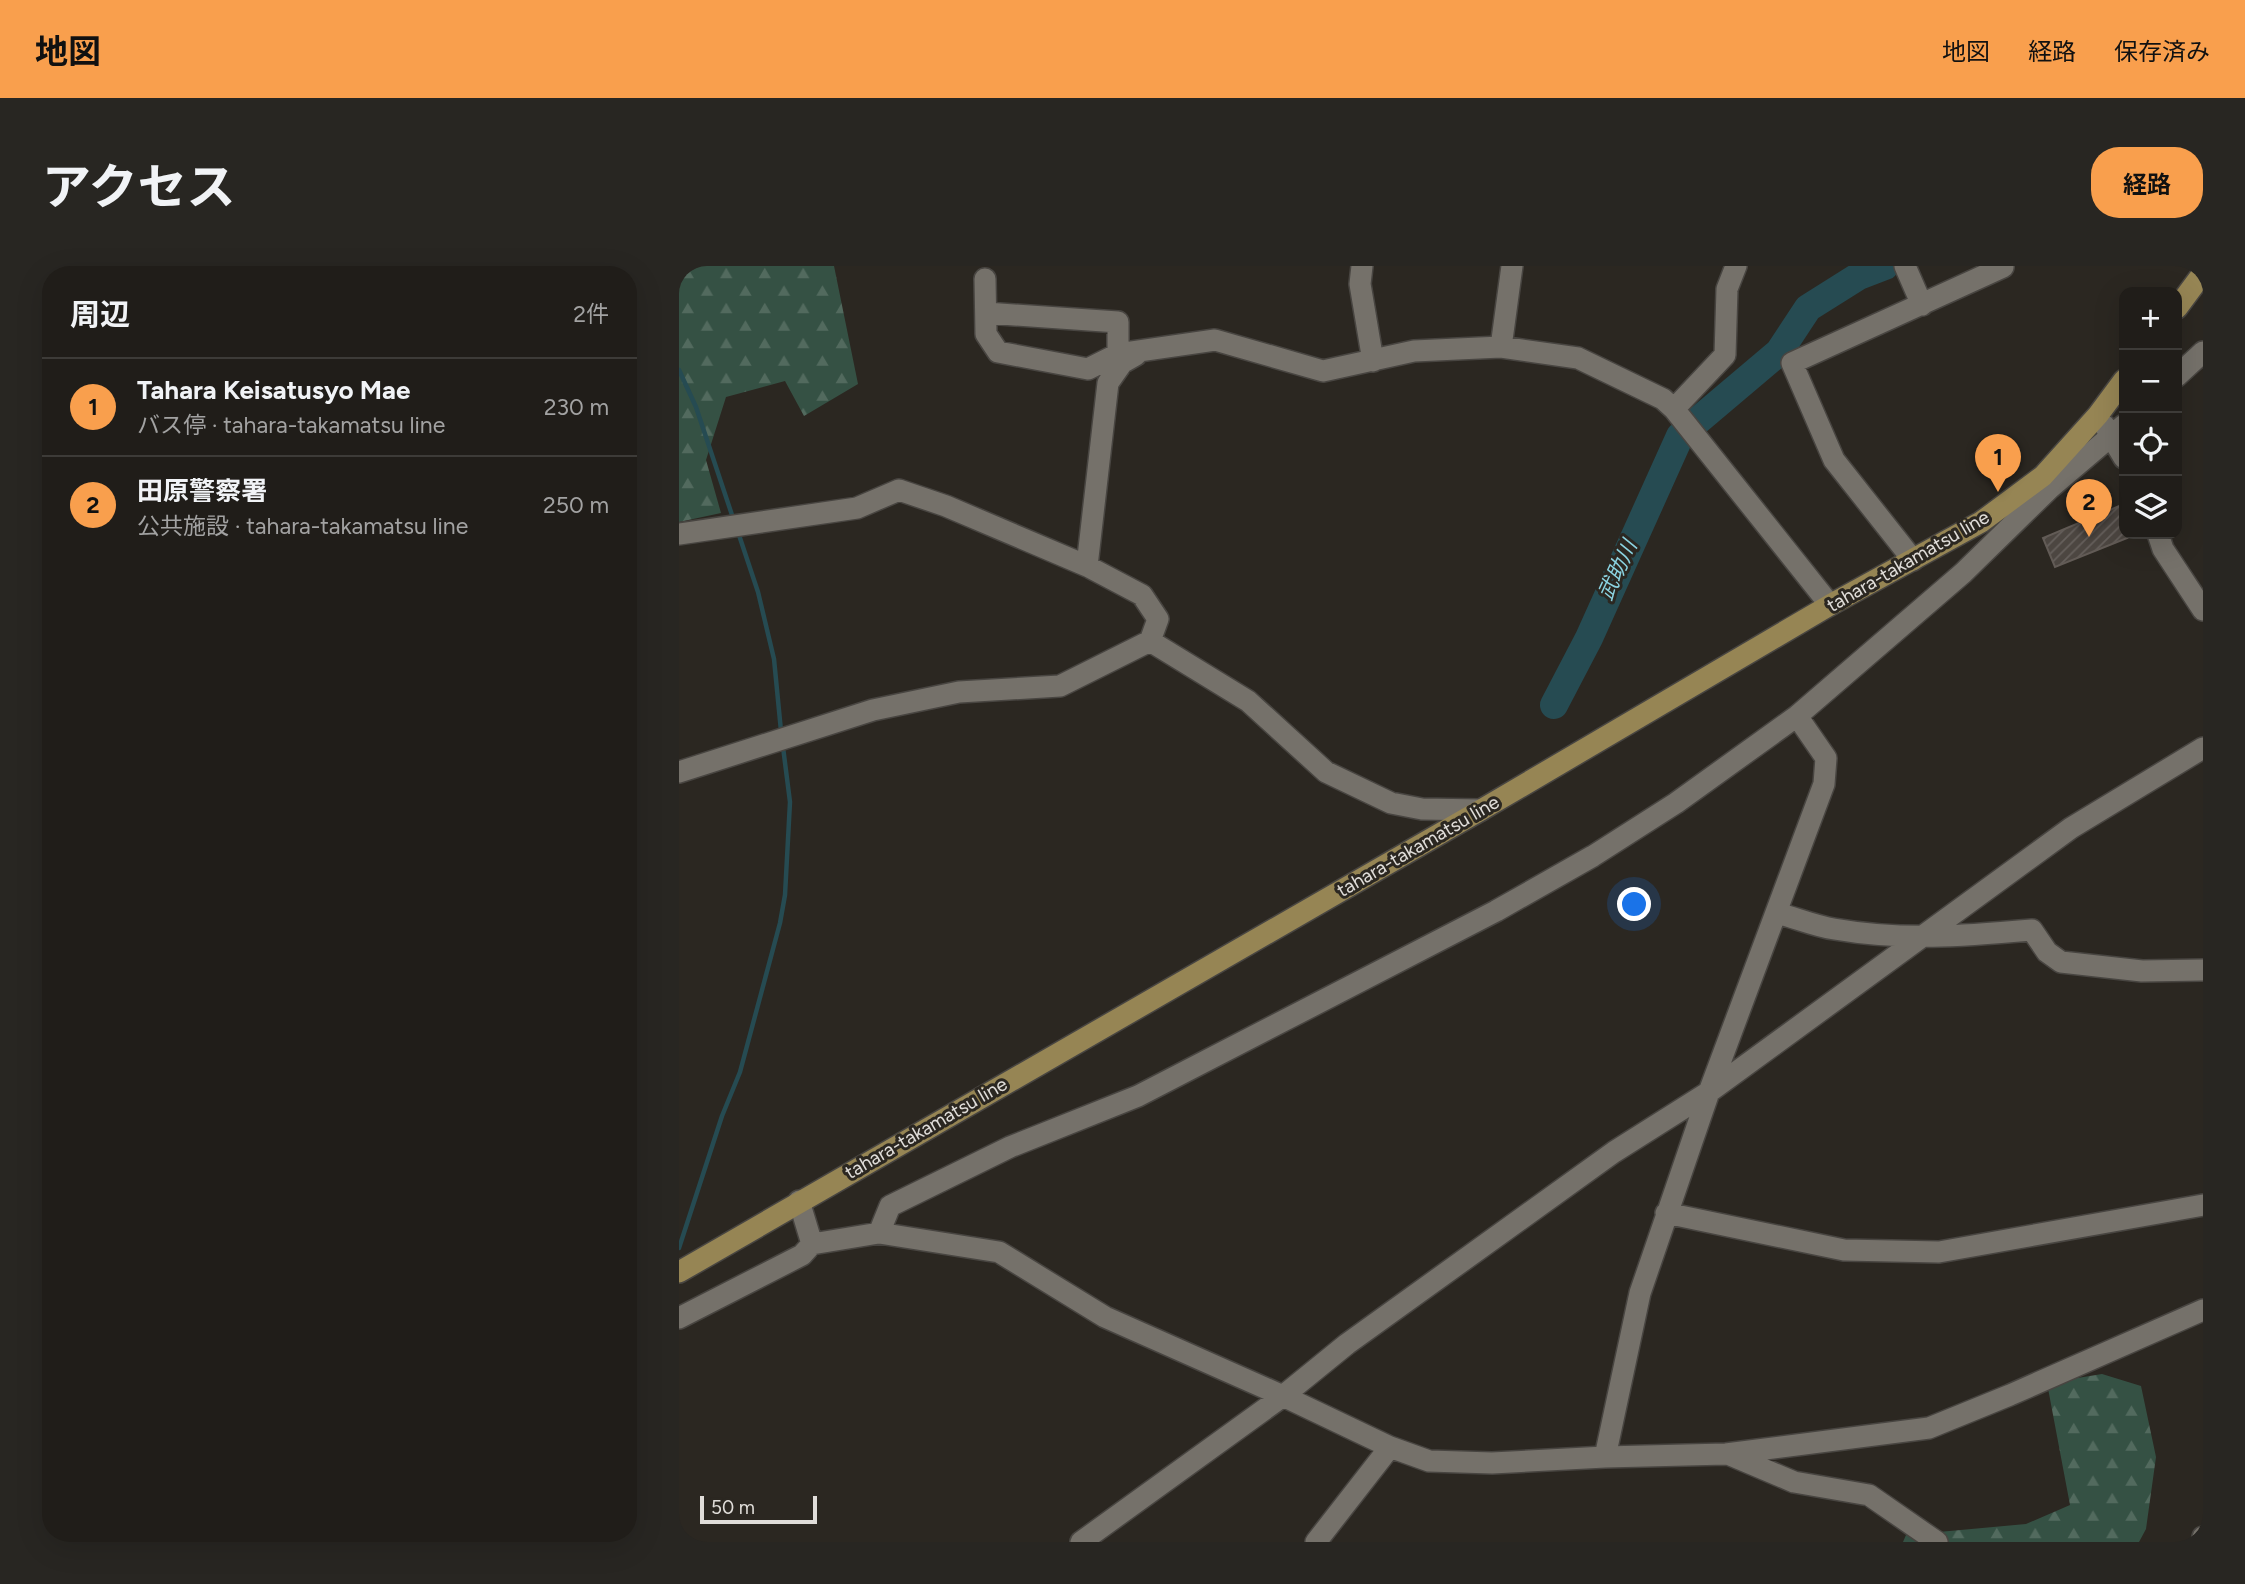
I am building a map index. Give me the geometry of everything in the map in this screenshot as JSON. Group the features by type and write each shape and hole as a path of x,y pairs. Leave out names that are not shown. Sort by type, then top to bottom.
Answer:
{"main road":[{"path":"2182,302 2203,273"},
{"name":"tahara-takamatsu line","path":"680,1269 1481,810 1830,605 1981,523 2046,482 2119,387"}],"street":[{"path":"1362,266 1360,284 1373,361"},
{"path":"1501,347 1512,266"},
{"path":"1674,409 1725,355 1727,289 1737,266"},
{"path":"1905,266 1921,305"},
{"path":"1913,560 1834,460 1792,363 2003,267"},
{"path":"985,279 986,334 998,352 1087,369 1118,354 1215,340 1323,371 1414,351 1501,347 1578,358 1663,399 1674,409 1830,605"},
{"path":"986,313 1118,322 1118,354"},
{"path":"1087,566 1108,383 1122,363 1145,350"},
{"path":"2182,371 2203,352"},
{"path":"879,1233 890,1206 1010,1147 1138,1096 1496,911 1593,856 1676,803 1797,716 1963,573 2046,482 2118,430 2098,415"},
{"path":"679,534 857,508 899,490 946,506 1087,566 1142,596 1158,619 1150,642 1060,686 959,692 873,710 679,772"},
{"path":"2160,539 2163,549 2203,610"},
{"path":"1150,642 1248,701 1327,772 1391,803 1422,810 1481,810"},
{"path":"1605,1457 1640,1293 1666,1213 1824,784 1826,758 1797,716"},
{"path":"1081,1542 1283,1396 1347,1344 1614,1152 1709,1092 2071,828 2203,748"},
{"path":"1777,913 1832,929 1918,938 2032,930 2047,952 2061,962 2141,971 2203,970"},
{"path":"799,1201 812,1244"},
{"path":"1666,1213 1844,1250 1938,1252 2203,1205"},
{"path":"679,1318 802,1255 812,1244 879,1233 999,1252 1105,1317 1390,1447 1429,1461 1492,1463 1726,1454 1929,1428 2203,1310"},
{"path":"1316,1542 1390,1447"},
{"path":"1726,1454 1794,1482 1868,1494 1937,1542"}],"green space":[{"path":"679,266 834,266 858,384 804,416 785,381 726,397 706,460 721,513 679,522"},
{"path":"2102,1374 2141,1386 2156,1457 2146,1529 2139,1542 1903,1542 1906,1535 2026,1524 2070,1505 2047,1383"}],"building":[{"path":"2119,506 2119,539 2125,539 2055,567 2043,538"}],"waterway":[{"name":"武助川","path":"1695,423 1779,352 1808,308 1859,276 1885,266"},
{"path":"679,370 696,407 734,521"},
{"name":"武助川","path":"1554,705 1589,638 1680,436"},
{"path":"738,532 758,592 774,659 781,731"},
{"path":"679,1248 722,1116 740,1072 780,923 785,895 790,802 783,747"}],"place":[{"name":"Tahara Keisatusyo Mae","path":"1998,492"},
{"name":"田原警察署","path":"2089,537"}]}
